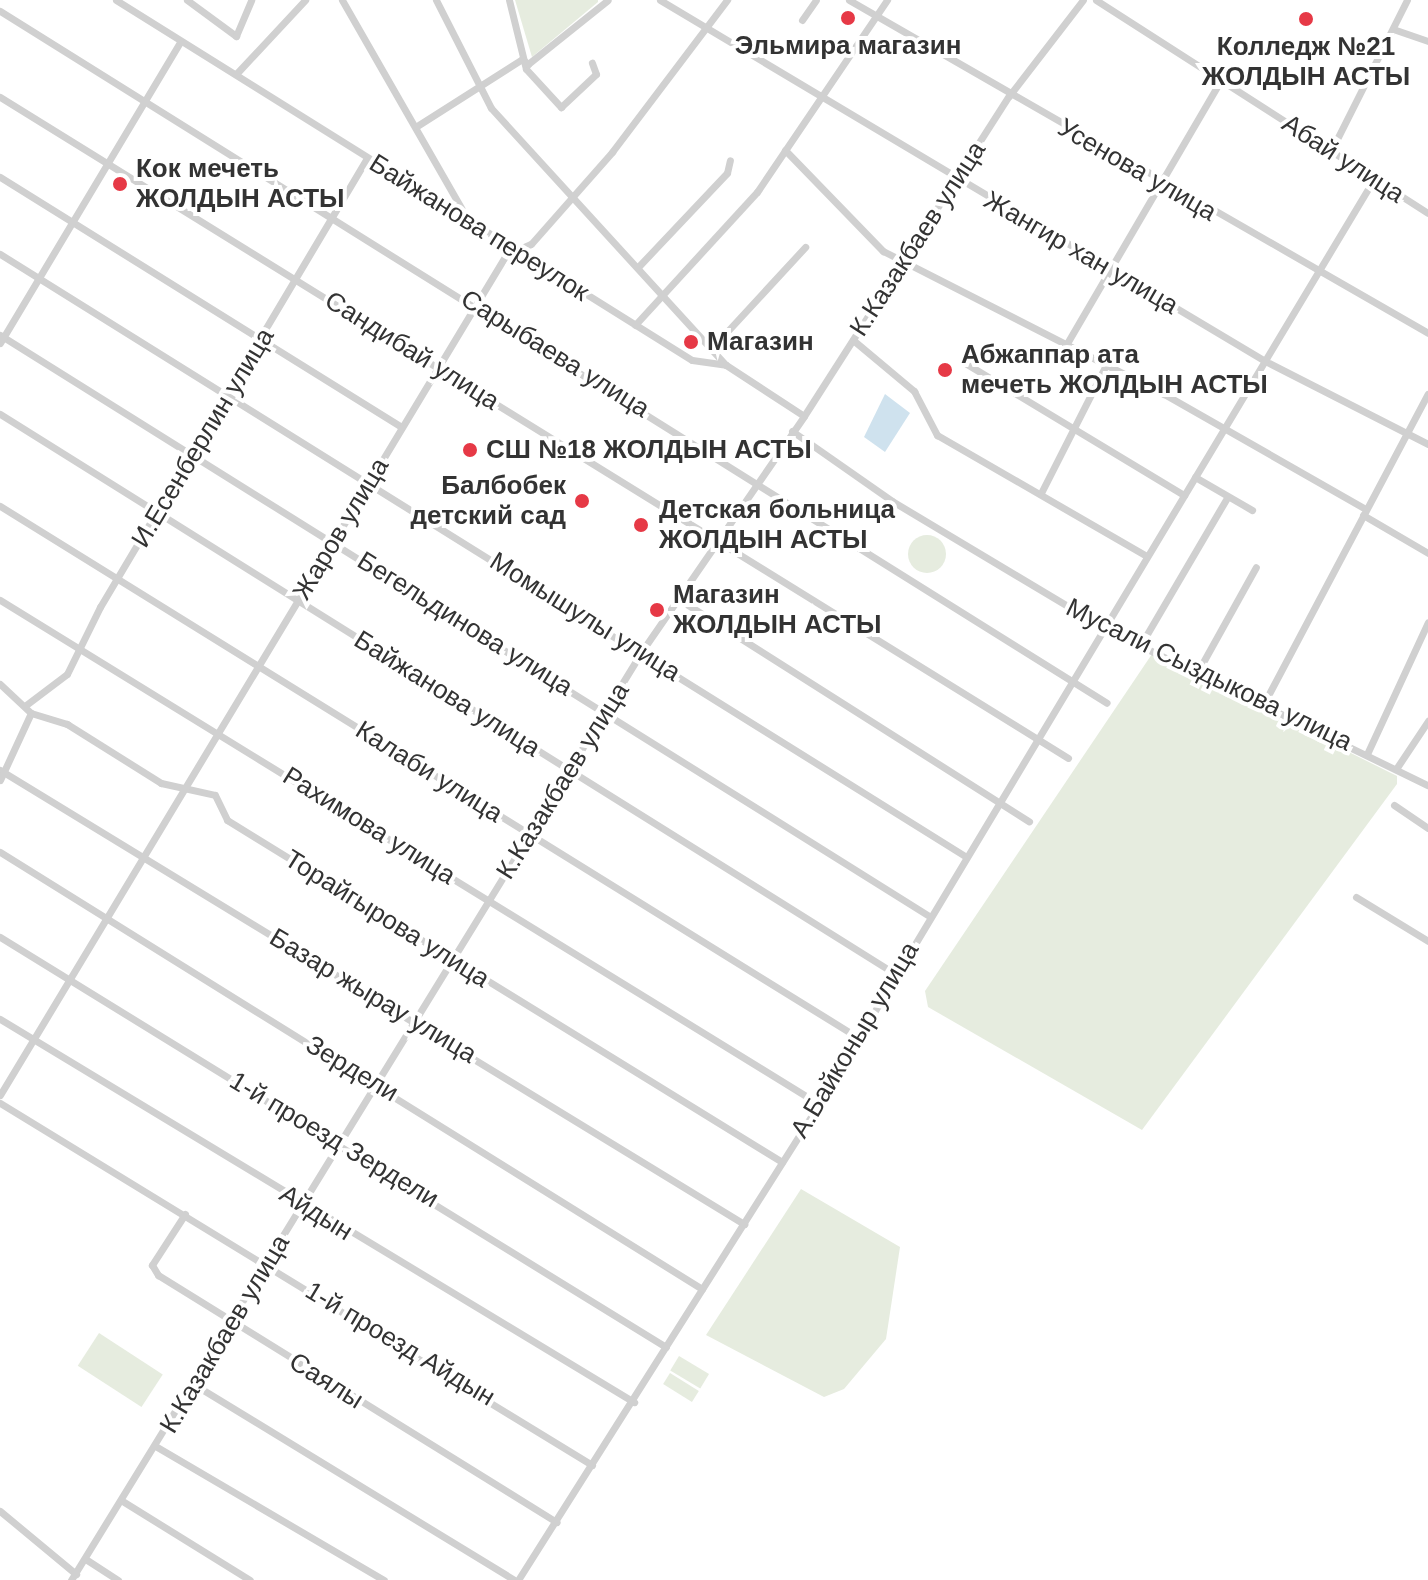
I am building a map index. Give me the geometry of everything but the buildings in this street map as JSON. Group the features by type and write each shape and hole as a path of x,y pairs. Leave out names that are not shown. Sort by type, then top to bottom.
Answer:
{"street":[{"name":"Байжанова переулок","path":"116,0 692,360 726,365"},
{"path":"187,0 236,36 251,0"},
{"path":"237,73 305,0"},
{"path":"342,0 466,216"},
{"path":"436,0 477,88 726,365 804,416"},
{"path":"509,0 522,59 561,107 596,74 592,63"},
{"path":"522,59 528,64 608,0"},
{"name":"Жангир хан улица","path":"660,0 956,182 1109,267 1265,361 1428,444"},
{"name":"Жаров улица","path":"0,1095 182,790 222,733 436,367 506,255 521,251 574,195 727,0"},
{"path":"802,20 816,0"},
{"name":"Усенова улица","path":"849,0 1318,276 1428,333"},
{"path":"635,325 709,251 785,150 818,97 887,0"},
{"name":"К.Казакбаев улица","path":"74,1577 124,1502 642,651 754,481 804,416 1009,96 1083,0"},
{"name":"Абай улица","path":"1096,0 1428,213"},
{"path":"1331,151 1407,0"},
{"name":"Сарыбаева улица","path":"0,11 337,217 1107,703"},
{"path":"1393,29 1428,41"},
{"path":"1,339 180,42"},
{"path":"417,126 522,59"},
{"path":"1066,345 1157,181 1221,80"},
{"name":"Сандибай улица","path":"0,97 299,279 1068,758"},
{"path":"785,150 883,251 1225,429 1428,553"},
{"name":"И.Есенберлин улица","path":"26,705 67,674 78,648 337,217 367,158"},
{"path":"639,266 727,173 730,160"},
{"path":"0,177 402,427"},
{"name":"А.Байконыр улица","path":"516,1580 634,1402 819,1104 997,801 1374,179"},
{"path":"711,349 805,247"},
{"name":"Момышулы улица","path":"0,254 642,651 965,856"},
{"name":"Бегельдинова улица","path":"1,339 333,541 929,916"},
{"path":"853,340 914,391 937,435 1147,556"},
{"path":"965,363 1184,495"},
{"path":"1041,493 1106,365"},
{"path":"1263,705 1428,394"},
{"name":"Байжанова улица","path":"0,414 894,973"},
{"name":"Мусали Сыздыкова улица","path":"792,431 892,501 1104,628 1428,785"},
{"path":"1195,477 1252,510"},
{"path":"1140,646 1227,498"},
{"name":"Калаби улица","path":"0,506 857,1037"},
{"path":"1197,673 1256,567"},
{"path":"677,598 1029,821"},
{"name":"Рахимова улица","path":"0,600 222,733 819,1104"},
{"path":"1367,754 1428,622"},
{"path":"0,684 26,705 31,713 1,774"},
{"name":"Торайгырова улица","path":"31,713 67,724 182,790 215,795 227,820 782,1162"},
{"path":"1396,769 1428,721"},
{"name":"Базар жырау улица","path":"1,774 418,1021 744,1224"},
{"path":"1394,805 1428,828"},
{"name":"Зердели","path":"0,852 702,1289"},
{"path":"1356,897 1428,941"},
{"name":"1-й проезд Зердели","path":"0,937 666,1347"},
{"name":"Айдын","path":"0,1019 303,1205 634,1402"},
{"name":"1-й проезд Айдын","path":"0,1103 592,1465"},
{"name":"Саялы","path":"185,1214 154,1270 233,1324 557,1522"},
{"path":"195,1385 516,1580"},
{"path":"157,1447 384,1580"},
{"path":"124,1502 250,1580"},
{"path":"0,1511 74,1577"},
{"path":"87,1560 118,1580"}],"shaded area":[{"path":"515,0 598,0 598,2 532,57"},
{"path":"927,535 940,541 946,554 940,567 927,573 914,567 908,554 914,541"},
{"path":"1152,654 1397,776 1397,784 1142,1130 928,1007 925,991"},
{"path":"801,1189 900,1247 886,1339 844,1389 824,1397 706,1335"},
{"path":"99,1333 163,1374 141,1407 78,1366"},
{"path":"679,1356 709,1374 700,1389 670,1371"},
{"path":"670,1373 699,1391 692,1402 663,1384"}],"water":[{"path":"885,394 910,413 885,452 864,437"}],"place":[{"name":"Эльмира магазин","path":"848,18"},
{"name":"Колледж №21 ЖОЛДЫН АСТЫ","path":"1306,19"},
{"name":"Кок мечеть ЖОЛДЫН АСТЫ","path":"120,184"},
{"name":"Магазин","path":"691,342"},
{"name":"Абжаппар ата мечеть ЖОЛДЫН АСТЫ","path":"945,370"},
{"name":"СШ №18 ЖОЛДЫН АСТЫ","path":"470,450"},
{"name":"Балбобек детский сад","path":"582,501"},
{"name":"Детская больница ЖОЛДЫН АСТЫ","path":"641,525"},
{"name":"Магазин ЖОЛДЫН АСТЫ","path":"657,610"}]}
